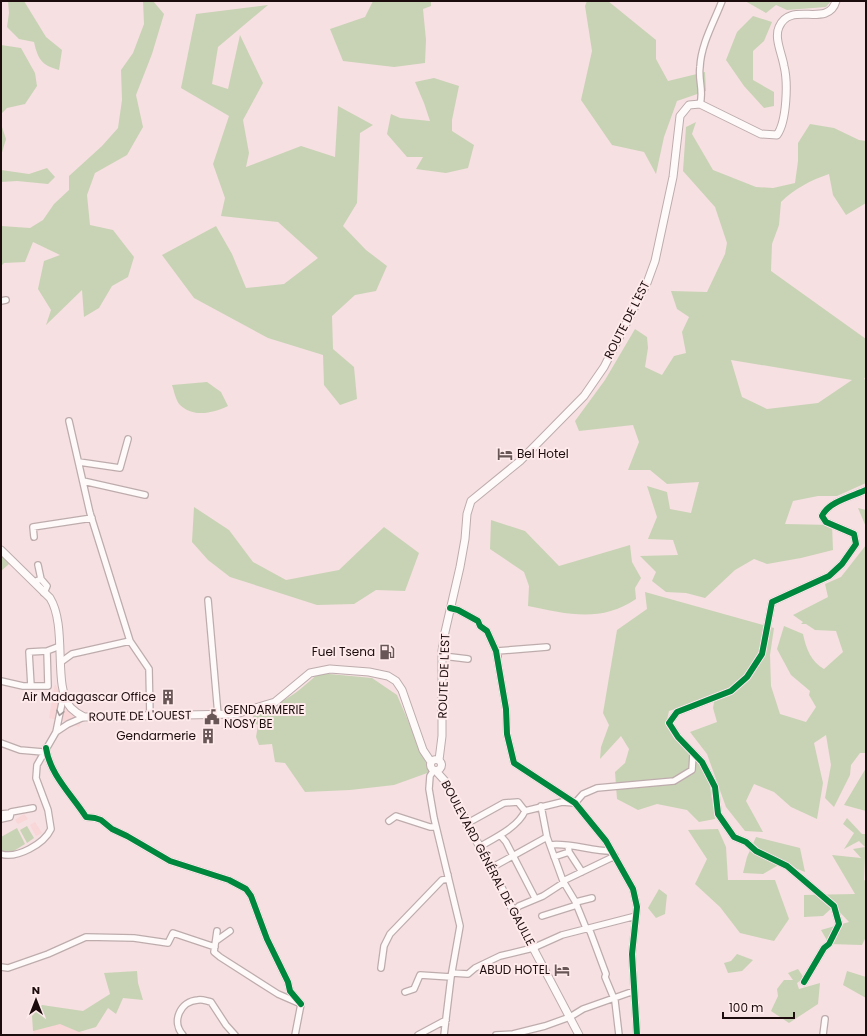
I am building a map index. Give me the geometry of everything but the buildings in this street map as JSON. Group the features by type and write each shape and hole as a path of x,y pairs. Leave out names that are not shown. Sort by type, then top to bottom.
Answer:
{"main road":[{"path":"700,104 761,134 777,135 782,123 786,96 784,65 780,56 778,28 788,14 800,10 824,14 830,10 836,1"},
{"name":"ROUTE DE L'EST","path":"437,766 442,736 442,656 444,632 466,538 467,514 471,501 520,461 584,396 604,367 647,283 655,261 673,177 680,116 689,105 700,104"},
{"name":"ROUTE DE L'OUEST","path":"1,550 37,581 55,607 64,694 71,708 84,717 150,717 236,714 276,702 306,676 320,671 330,669 380,674 396,681 402,690 426,754 437,766"},
{"name":"BOULEVARD GÉNÉRAL DE GAULLE","path":"437,766 466,824 480,847 579,1035"}],"street":[{"path":"700,104 702,95 699,68 703,48 722,1"},
{"path":"69,421 92,518 130,641 149,670 150,717"},
{"path":"79,462 120,468 128,440"},
{"path":"83,481 145,495"},
{"path":"804,982 824,948 830,944 839,924 834,906 814,891 787,866 756,852 746,842 734,836 718,814 715,787 702,762 693,754 669,723 676,712 731,692 747,677 762,654 772,602 829,576 842,564 856,544 854,534 826,522 822,516 824,511 840,501 866,490"},
{"path":"34,537 33,528 92,518"},
{"path":"37,581 38,565"},
{"path":"208,600 218,715"},
{"path":"450,608 458,610 478,621 480,626 487,631 498,660"},
{"path":"61,662 72,654 130,641"},
{"path":"31,686 29,652 47,651 60,646"},
{"path":"547,647 497,651 506,709 507,734 514,763 575,803 601,834 632,889 637,907 632,954 637,1035"},
{"path":"1,682 31,686 48,686 47,651"},
{"path":"442,656 468,658"},
{"path":"1,854 12,855 32,847 43,840 51,829 48,810 36,778 37,765 56,732 64,694"},
{"path":"56,732 68,724 84,717"},
{"path":"1,743 20,750 45,750"},
{"path":"45,750 55,773 86,817 101,820 112,829 128,836 170,861 229,880 249,892 268,939 288,982 290,991 302,1004"},
{"path":"575,803 583,794 597,788 674,780 692,770 693,754"},
{"name":"ROUTE DE L'EST","path":"437,766 430,776 429,789 436,827 460,926 444,1035"},
{"path":"466,824 504,802 518,802 525,811"},
{"path":"480,847 500,835 523,815 525,811 562,802 575,803"},
{"path":"541,806 547,836 563,881 577,904 586,928 590,931 606,974 605,977 614,1001 619,1035"},
{"path":"1,814 33,808"},
{"path":"1,819 10,817 11,813"},
{"path":"389,821 396,816 430,827 436,827"},
{"path":"500,835 506,842 535,898"},
{"path":"491,868 547,836"},
{"path":"550,845 558,844 568,849 610,851"},
{"path":"554,857 568,849"},
{"path":"568,849 582,872"},
{"path":"513,912 535,898 543,896 563,884 563,881 614,856"},
{"path":"381,968 384,946 390,934 442,880 448,879 447,871"},
{"path":"542,916 592,898"},
{"path":"405,992 414,989 420,975 468,974 475,968 500,956 533,948 562,935 575,933 586,928 636,916"},
{"path":"217,931 214,952 278,994 302,1004"},
{"path":"215,944 230,931"},
{"path":"1,967 8,968 48,954 86,937 139,938 168,943 173,933 215,944"},
{"path":"496,1035 513,1034 545,1026 570,1017 583,1009 634,991"},
{"path":"183,1035 177,1025 179,1012 185,1005 196,1000 211,1002 226,1025 235,1035"},
{"path":"295,1035 302,1004"},
{"path":"823,1035 825,1019"},
{"path":"418,1035 446,1020"}],"shaded area":[{"path":"55,684 63,699 82,719 79,727 71,723 49,718"},
{"path":"24,814 28,819 18,824 15,820"},
{"path":"35,822 42,833 36,836 30,825"},
{"path":"56,1022 88,1035 33,1035 35,1026"}],"green space":[{"path":"8,1 24,1 46,37 62,50 59,70 48,66 41,60 34,42 19,39 7,27 9,13"},
{"path":"143,1 153,1 164,14 152,54 136,95 143,127 127,155 95,173 87,195 90,225 113,230 134,257 128,277 112,286 99,308 84,317 82,290 46,325 51,310 38,289 44,261 60,255 33,242 25,262 4,263 1,266 1,226 30,228 43,220 54,204 69,190 69,176 102,146 118,128 122,100 121,70 133,53 144,24"},
{"path":"373,1 431,1 431,6 423,9 426,40 425,63 394,67 343,61 330,29 365,17"},
{"path":"587,1 608,1 656,40 656,59 668,81 705,72 706,91 677,101 664,137 656,174 644,152 612,145 581,100 592,51 585,6"},
{"path":"745,1 831,1 826,7 787,10 776,5 766,13"},
{"path":"268,5 218,47 212,84 228,89 240,35 263,83 243,120 249,153 246,167 301,146 335,157 338,106 373,125 360,133 357,203 343,226 366,250 387,266 376,291 355,295 332,316 333,349 354,367 357,399 340,405 324,385 323,355 268,338 194,298 162,255 216,226 232,254 246,288 284,284 318,258 278,222 221,216 225,198 213,164 229,116 181,88 196,14"},
{"path":"753,16 772,22 764,41 753,51 753,80 774,92 774,106 764,108 744,86 726,60 737,32"},
{"path":"1,45 21,48 35,73 37,86 25,104 7,108 1,114"},
{"path":"434,78 459,86 452,120 452,131 474,145 468,168 446,173 416,169 423,157 407,157 387,134 391,114 400,118 430,121 415,82"},
{"path":"696,122 692,134 713,170 756,187 773,188 795,183 798,161 798,143 810,124 834,128 859,140 866,141 866,203 846,215 833,195 829,174 809,182 791,193 781,202 779,225 772,244 771,271 866,339 866,376 864,379 866,380 866,483 837,496 818,496 793,501 785,524 832,525 833,550 767,564 754,559 735,570 705,598 686,593 666,592 652,581 656,572 640,556 678,555 673,540 648,539 657,517 647,486 667,492 670,509 691,513 699,482 667,484 650,470 628,470 639,442 633,425 579,431 575,421 605,380 635,329 647,337 648,348 645,367 662,375 674,356 686,353 682,332 689,317 677,309 671,291 707,292 725,254 727,243 715,207 683,171 686,127","holes":["731,360 852,380 818,403 767,409 742,397"]},
{"path":"1,124 6,139 1,156"},
{"path":"47,168 55,177 48,184 17,181 1,182 1,170 29,174"},
{"path":"207,382 221,392 228,406 216,411 197,413 191,412 180,405 172,385"},
{"path":"194,507 229,530 253,562 286,580 339,570 384,527 419,553 405,591 376,590 354,604 317,605 230,577 208,560 192,542"},
{"path":"858,508 866,510 866,527"},
{"path":"491,520 525,531 559,566 630,545 632,562 641,578 635,588 636,599 623,607 597,614 570,614 528,606 529,586 524,572 490,549"},
{"path":"866,545 866,753 860,753 851,765 850,775 834,807 825,798 831,765 826,735 814,743 823,783 817,819 791,807 774,792 754,784 746,801 763,832 745,831 726,807 707,754 690,732 717,722 713,708 715,696 669,711 666,724 675,737 708,773 715,819 699,822 687,810 657,804 638,810 617,799 615,772 625,763 629,749 621,736 600,759 601,747 609,725 603,713 617,630 647,609 645,592 774,628 770,655 771,686 780,714 806,722 816,707 809,695 810,691 791,675 777,649 784,626 803,634 812,659 824,669 843,652 836,631 815,630 806,624 801,624 803,622 793,615 828,597 825,584 841,577"},
{"path":"1,555 6,555 9,564 1,571"},
{"path":"319,673 372,678 397,695 430,772 394,785 350,790 305,792 285,763 275,762 272,744 259,745 256,737 258,725 254,723 252,711 281,702"},
{"path":"866,768 866,811 844,805"},
{"path":"847,818 862,834 866,834 864,880 866,881 866,937 862,945 829,944 821,930 849,922 834,906 823,916 804,917 804,895 855,894 832,855 861,858 853,849 865,847 859,841 844,849 854,833 843,824"},
{"path":"27,826 34,838 27,843 20,830"},
{"path":"17,828 25,844 9,854 1,852 1,837"},
{"path":"718,829 726,847 728,880 775,880 789,919 774,941 740,933 720,907 695,884 707,859 688,830"},
{"path":"756,837 800,848 805,872 782,863 763,874 743,873 747,857"},
{"path":"659,889 667,895 665,914 656,918 648,908"},
{"path":"737,954 753,960 742,971 728,973 724,963 731,961"},
{"path":"798,969 804,978 797,983 799,989 820,983 818,1004 789,1023 771,1011 778,996 777,989 784,980 793,980 788,973"},
{"path":"137,971 138,983 143,1000 123,998 116,1014 108,1008 96,1027 79,1032 60,1024 33,1031 32,1016 42,1005 83,1011 110,994 104,973"},
{"path":"847,971 866,977 866,998 843,985"}],"cycle path":[{"path":"804,982 824,948 829,944 839,924 834,906 787,866 756,851 746,842 734,837 718,814 715,787 702,762 678,737 669,723 677,712 731,691 747,677 762,654 772,602 829,576 842,564 856,544 854,534 826,522 822,516 825,511 835,503 866,490"},
{"path":"450,608 458,610 478,621 480,626 487,631 496,651 506,709 507,734 514,763 575,803 606,841 633,889 637,907 632,954 637,1035"},
{"path":"46,748 48,758 57,776 86,817 101,820 112,829 170,861 229,880 246,889 251,896 267,939 288,982 290,991 301,1004"}],"place":[{"name":"Bel Hotel","path":"505,454"},
{"name":"Fuel Tsena","path":"387,652"},
{"name":"Air Madagascar Office","path":"168,697"},
{"name":"GENDARMERIE NOSY BE","path":"212,717"},
{"name":"Gendarmerie","path":"208,736"},
{"name":"ABUD HOTEL","path":"562,970"}]}
